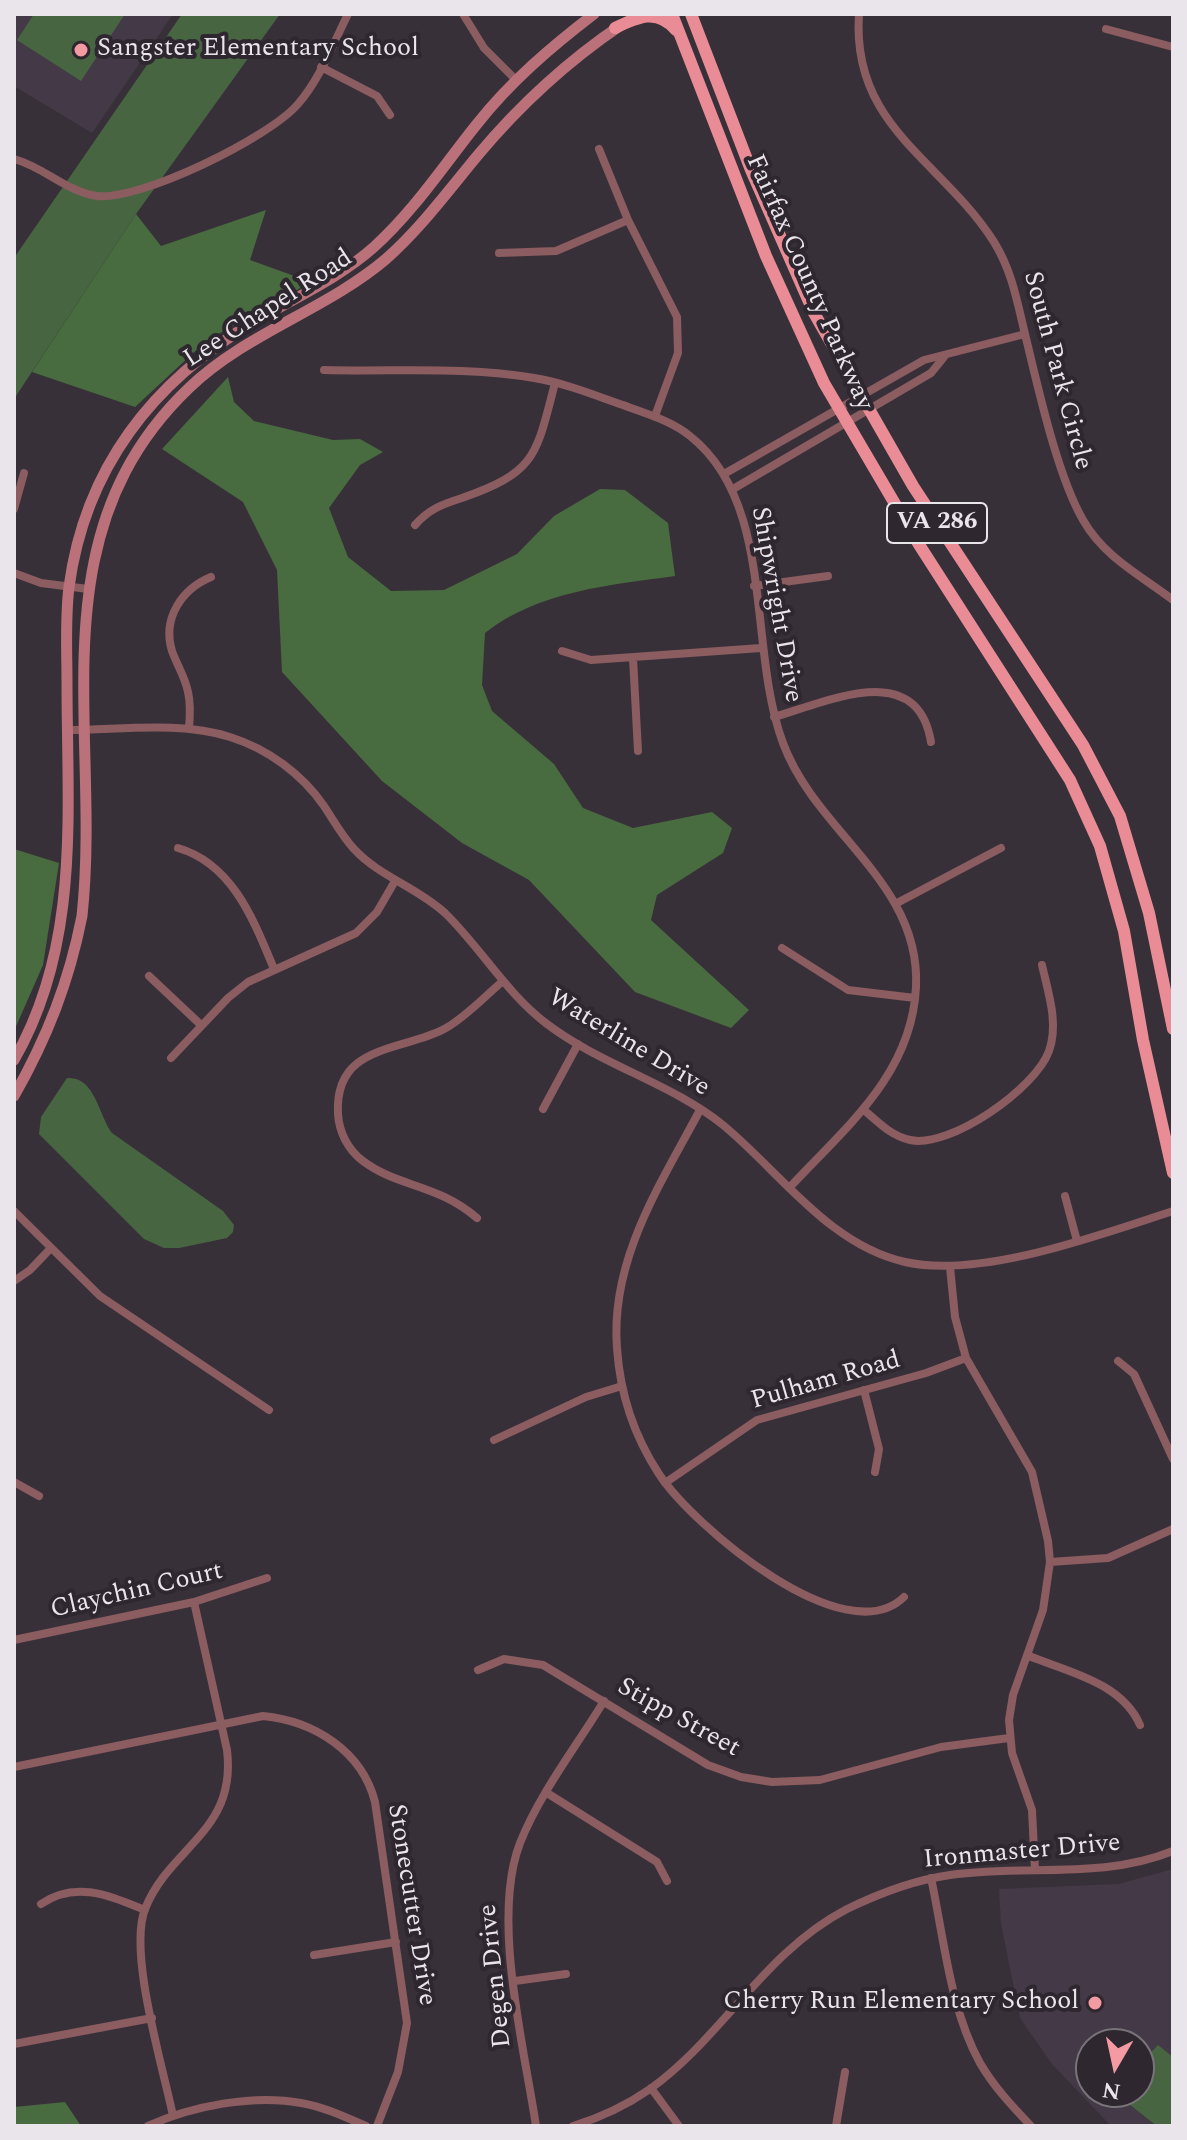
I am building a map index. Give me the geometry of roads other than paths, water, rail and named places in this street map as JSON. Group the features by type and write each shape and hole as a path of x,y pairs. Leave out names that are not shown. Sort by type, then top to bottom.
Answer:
{"highway":[{"name":"Fairfax County Parkway","path":"672,14 766,256 837,408 1070,780 1100,846 1124,931 1143,1040 1173,1173"},
{"name":"Fairfax County Parkway","path":"691,14 773,224 814,313 868,411 1103,780 1134,855 1173,1029"},
{"path":"615,28 639,17 656,16 669,21 683,41"}],"main road":[{"name":"Lee Chapel Road","path":"14,1060 51,975 65,909 69,588 77,545 94,496 122,443 153,400 187,368 222,342 322,284 373,248 516,80 594,14"},
{"name":"Lee Chapel Road","path":"14,1096 54,1020 77,942 85,890 88,589 97,542 116,491 135,454 160,419 208,372 331,299 395,251 527,101 634,14"},
{"path":"322,284 331,299"}],"street":[{"path":"14,159 81,192 106,196 128,194 267,131 297,105 348,14"},
{"path":"463,14 484,48 516,80"},
{"name":"South Park Circle","path":"859,14 861,60 876,105 898,137 964,203 994,243 1015,290 1066,482 1084,522 1112,556 1173,600"},
{"path":"1106,29 1173,47"},
{"path":"321,67 377,96 390,115"},
{"path":"599,149 628,220 674,307 679,327 678,353 655,416"},
{"path":"499,253 556,251 628,220"},
{"path":"724,474 924,360 1025,334"},
{"path":"733,489 931,373 944,357"},
{"name":"Shipwright Drive","path":"324,370 505,375 555,383 655,416 691,436 733,489 745,525 761,648 774,717 785,749 805,786 897,903 914,956 915,998 902,1053 864,1110 791,1186"},
{"path":"415,525 434,507 496,486 522,468 539,442 555,383"},
{"path":"14,509 24,473"},
{"path":"14,573 69,588 88,589"},
{"path":"754,586 828,576"},
{"path":"189,729 188,690 173,655 170,629 183,596 193,585 211,577"},
{"path":"562,651 584,659 761,648"},
{"path":"633,658 638,751"},
{"path":"774,717 858,693 884,691 917,707 927,721 931,742"},
{"name":"Waterline Drive","path":"67,730 189,729 242,741 283,764 314,793 354,848 395,881 444,912 503,981 547,1024 700,1110 734,1134 837,1229 865,1247 905,1262 950,1267 1077,1241 1173,1211"},
{"path":"178,848 202,857 238,894 274,969"},
{"path":"897,903 1001,848"},
{"path":"171,1058 240,987 356,933 377,912 395,881"},
{"path":"782,948 848,990 915,998"},
{"path":"864,1110 901,1137 935,1140 959,1131 1025,1084 1043,1063 1052,1036 1052,1015 1042,965"},
{"path":"149,976 201,1025"},
{"path":"477,1218 441,1193 362,1161 342,1135 338,1106 349,1073 368,1055 443,1029 503,981"},
{"path":"543,1109 578,1044"},
{"path":"700,1110 646,1211 626,1265 617,1324 622,1386 634,1426 665,1483 710,1530 816,1602 841,1611 868,1613 894,1606 904,1597"},
{"path":"1065,1196 1077,1241"},
{"path":"14,1211 100,1296 269,1410"},
{"path":"14,1281 30,1270 51,1248"},
{"path":"950,1267 955,1317 966,1358 1032,1472 1044,1514 1050,1562 1043,1610 1013,1695 1009,1738 1032,1810 1035,1870"},
{"name":"Pulham Road","path":"665,1483 757,1420 926,1373 966,1358"},
{"path":"1118,1361 1134,1374 1173,1459"},
{"path":"494,1440 586,1397 622,1386"},
{"path":"864,1390 879,1449 875,1472"},
{"path":"14,1482 39,1496"},
{"path":"1050,1562 1108,1558 1173,1529"},
{"name":"Claychin Court","path":"14,1640 194,1602 267,1578"},
{"path":"173,2116 140,1949 145,1910 159,1886 204,1834 219,1809 228,1775 221,1722 194,1602"},
{"path":"1029,1656 1115,1693 1133,1709 1140,1725"},
{"name":"Stipp Street","path":"478,1670 504,1659 533,1661 708,1765 741,1777 772,1782 820,1780 941,1747 1009,1738"},
{"name":"Degen Drive","path":"536,2126 507,1922 510,1881 521,1840 604,1701"},
{"name":"Stonecutter Drive","path":"14,1767 252,1716 283,1719 332,1740 357,1762 375,1802 407,2009 407,2038 398,2072 377,2126"},
{"path":"547,1793 657,1862 667,1881"},
{"name":"Ironmaster Drive","path":"573,2126 613,2110 651,2088 806,1935 846,1910 881,1894 931,1878 1035,1870 1121,1868 1173,1851"},
{"path":"931,1878 959,2007 972,2047 992,2082 1031,2126"},
{"path":"41,1904 55,1895 83,1891 110,1896 145,1910"},
{"path":"314,1955 396,1942"},
{"path":"515,1981 566,1974"},
{"path":"14,2044 152,2018"},
{"path":"836,2126 845,2072"},
{"path":"651,2088 679,2126"},
{"path":"148,2126 173,2116 246,2102 281,2100 321,2108 366,2126"}],"place":[{"name":"Sangster Elementary School","path":"81,50"},
{"name":"Cherry Run Elementary School","path":"1095,2003"}]}
